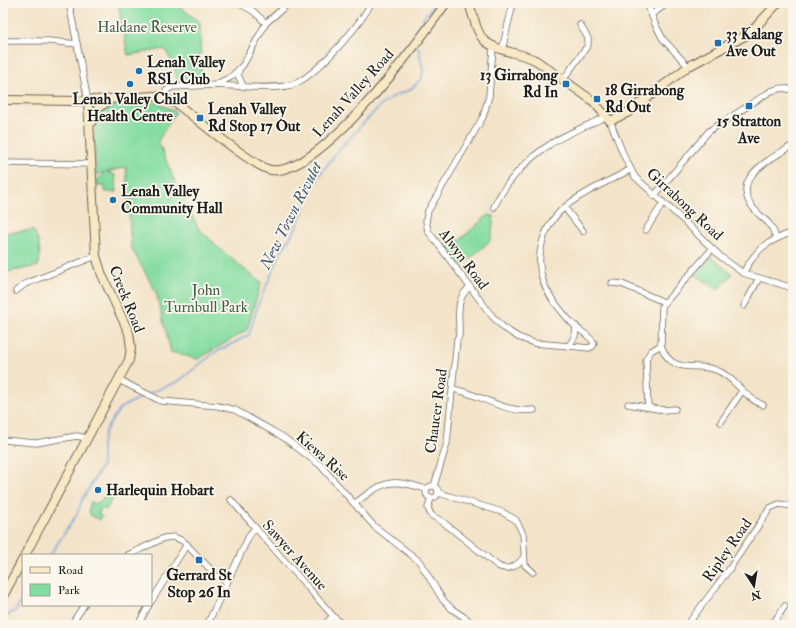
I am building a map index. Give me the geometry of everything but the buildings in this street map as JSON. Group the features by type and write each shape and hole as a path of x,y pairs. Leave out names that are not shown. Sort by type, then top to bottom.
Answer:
{"street":[{"path":"69,3 88,101"},
{"path":"239,3 266,23"},
{"path":"243,86 238,75 239,71 266,23 289,3"},
{"path":"161,97 167,90 172,88 215,85 285,86 302,80 342,42 357,25 371,3"},
{"name":"Lenah Valley Road","path":"3,100 88,101 135,96 161,97 177,104 264,168 270,170 287,169 316,153 338,134 386,81 446,3"},
{"name":"Girrabong Road","path":"469,3 478,32 486,44 494,48 533,59 592,101 609,118 630,170 640,183 684,221 712,249 728,263 744,273 793,288"},
{"path":"502,50 513,3"},
{"path":"647,3 662,39 687,66"},
{"path":"652,14 668,3"},
{"path":"494,207 507,184 542,150 563,137 609,118 627,113 687,66 750,33 778,3"},
{"path":"563,80 588,45 588,38 580,25"},
{"path":"3,41 49,41 77,44"},
{"name":"Alwyn Road","path":"494,48 489,96 483,117 427,216 427,226 430,235 498,322 518,337 534,343 589,348 594,344 592,339 576,326"},
{"path":"215,85 239,71"},
{"path":"654,196 713,128 771,91 782,88 793,90"},
{"name":"Lenah Valley Road","path":"90,126 98,108 114,99"},
{"name":"Creek Road","path":"26,554 86,438 119,380 129,360 131,348 130,336 102,275 96,256 88,101"},
{"path":"776,239 771,224 756,212 749,202 746,186 758,167 793,145"},
{"path":"3,163 91,164"},
{"path":"569,346 575,336 576,326 548,292 540,269 539,255 543,236 547,228 576,198 630,170"},
{"path":"646,230 663,203"},
{"path":"565,208 583,231"},
{"path":"744,273 763,247 770,241 793,232"},
{"path":"712,249 664,302 661,310 661,345 667,357 676,364 685,367 716,370 753,402 763,406"},
{"path":"16,291 25,284 96,256"},
{"path":"744,306 759,278"},
{"path":"612,283 622,284 664,302"},
{"name":"Chaucer Road","path":"434,486 446,443 459,336 458,327 460,298 470,287"},
{"path":"648,407 646,359 651,351 661,345"},
{"name":"Kiewa Rise","path":"119,380 154,398 175,403 218,406 246,415 283,437 313,459 377,528 418,561 443,600 452,609 466,619"},
{"path":"453,389 506,407 524,411 534,410"},
{"path":"721,422 726,417 733,400 742,391"},
{"path":"628,404 664,410 675,409"},
{"path":"3,440 36,443 77,436 86,438"},
{"path":"355,503 378,486 390,482 402,482 426,489 430,486 434,486 438,489 438,493"},
{"path":"426,489 426,494 431,498"},
{"path":"438,493 435,497 431,498 428,508 431,515 443,522 498,566 502,568 511,568 524,557"},
{"path":"438,493 509,515 520,526 523,534 525,565 533,572"},
{"name":"Sawyer Avenue","path":"231,500 333,616 343,625"},
{"name":"Ripley Road","path":"689,623 728,571 770,508 779,504 793,506"},
{"path":"207,625 250,534 255,528"},
{"path":"130,554 168,537 180,539 188,544 216,575 227,582"},
{"path":"152,600 188,544"},
{"path":"3,596 22,561"},
{"path":"71,625 83,606"},
{"path":"138,625 148,606"},
{"path":"772,625 785,606"},
{"path":"324,625 333,616"},
{"path":"689,623 697,625"}],"green space":[{"name":"Haldane Reserve","path":"118,3 174,3 200,22 201,80 177,81 174,66 165,49 128,55"},
{"name":"John Turnbull Park","path":"138,102 158,103 176,112 158,141 173,177 198,228 220,249 261,283 247,330 198,359 171,352 156,292 131,247 126,167 107,172 115,175 117,192 105,192 105,186 97,186 97,180 105,172 96,175 94,136 99,113 111,104"},
{"path":"488,215 494,216 491,240 461,267 448,250"},
{"path":"33,230 37,237 39,247 40,258 38,266 3,273 3,233"},
{"path":"711,257 732,274 718,290 696,275"},
{"path":"107,490 114,496 106,510 102,508 98,514 102,517 100,520 90,515 89,509 91,501 95,504 101,501"}],"waterway":[{"name":"New Town Rivulet","path":"417,32 425,15 435,3"},
{"name":"New Town Rivulet","path":"150,393 179,381 214,353 249,335 258,305 281,252 296,228 307,199 318,177 340,148 381,105 396,95 410,90 422,78 423,69 418,46"},
{"name":"New Town Rivulet","path":"51,554 77,514 82,500 102,466 102,444 105,431 120,408 146,395"},
{"name":"New Town Rivulet","path":"3,625 5,617 16,610 22,600"}],"place":[{"name":"33 Kalang Ave Out","path":"718,43"},
{"name":"Lenah Valley RSL Club","path":"139,71"},
{"name":"Lenah Valley Child Health Centre","path":"130,84"},
{"name":"13 Girrabong Rd In","path":"566,84"},
{"name":"18 Girrabong Rd Out","path":"597,99"},
{"name":"15 Stratton Ave","path":"749,106"},
{"name":"Lenah Valley Rd Stop 17 Out","path":"200,118"},
{"name":"Lenah Valley Community Hall","path":"113,200"},
{"name":"Harlequin Hobart","path":"98,490"},
{"name":"Gerrard St Stop 26 In","path":"199,560"}]}
